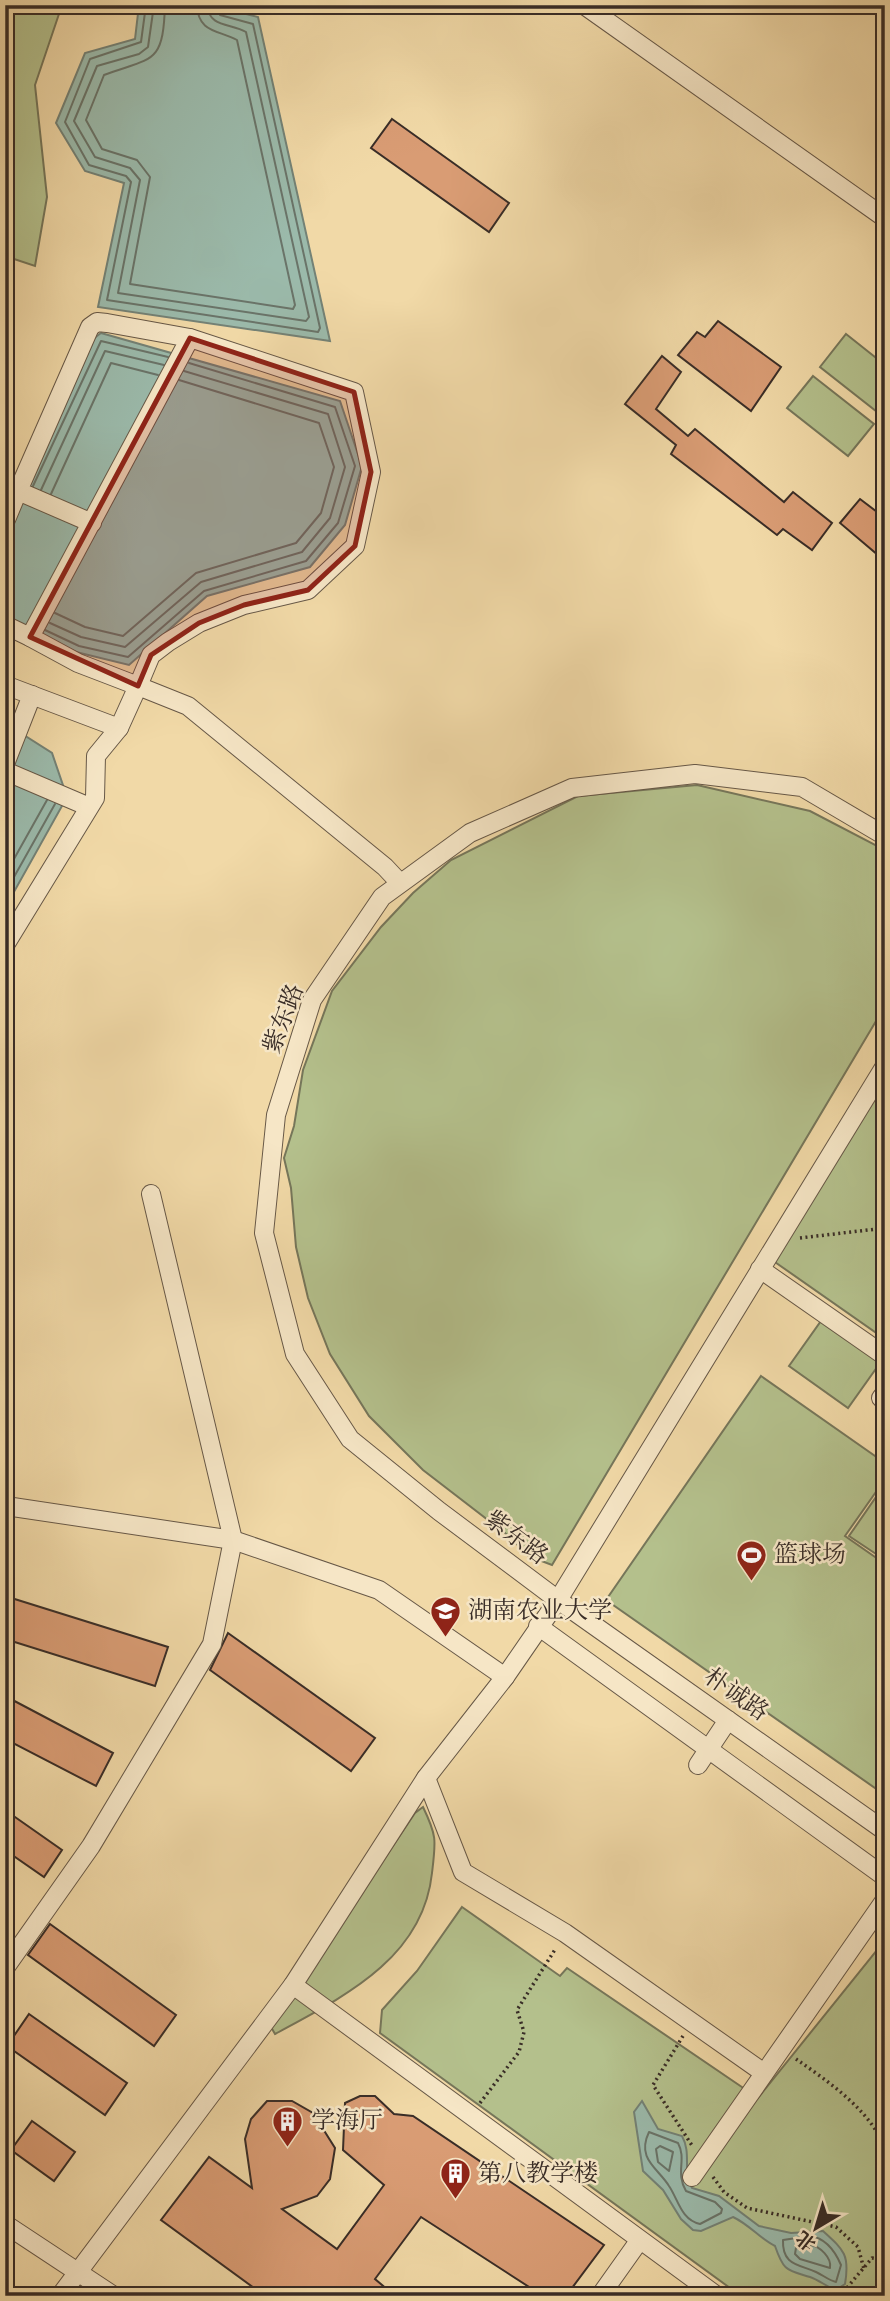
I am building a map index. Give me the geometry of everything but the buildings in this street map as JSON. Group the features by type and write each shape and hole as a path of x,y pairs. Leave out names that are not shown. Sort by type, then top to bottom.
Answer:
{"street":[{"path":"584,5 885,218"},
{"path":"5,522 90,327 97,322 187,343 354,392 371,472 355,546 308,590 244,605 199,623 151,655 119,728 96,756 95,798 81,803 5,945"},
{"path":"30,636 187,343"},
{"path":"19,491 92,523"},
{"path":"5,625 78,663 188,706 385,867 400,884"},
{"path":"5,685 119,728"},
{"path":"5,764 32,695"},
{"path":"5,771 81,803"},
{"name":"紫东路","path":"558,1600 439,1511 350,1438 295,1354 264,1233 276,1115 312,1000 382,897 470,833 572,788 695,774 802,788 885,836"},
{"path":"60,2296 293,1985 426,1778 505,1677 558,1600 885,1066"},
{"path":"5,1968 91,1846 212,1644 233,1540 151,1194"},
{"path":"760,1269 885,1356"},
{"path":"885,1393 881,1398 885,1400"},
{"path":"6,1506 233,1540 379,1590 505,1677"},
{"name":"朴诚路","path":"558,1600 885,1831"},
{"path":"538,1626 598,1673 709,1748 885,1877"},
{"path":"698,1765 728,1720"},
{"path":"426,1778 463,1872 565,1933 764,2073"},
{"path":"697,2170 885,1900"},
{"path":"293,1985 717,2296"},
{"path":"5,2224 114,2296"},
{"path":"600,2296 639,2241"}],"path":[{"path":"781,1234 796,1239 885,1228"},
{"path":"472,2116 500,2073 519,2052 524,2032 517,2010 565,1933"},
{"path":"692,2022 657,2074 653,2085 697,2170 747,2208 836,2227 858,2247 864,2269"},
{"path":"782,2050 834,2086 879,2135 885,2148"},
{"path":"840,2296 872,2258 885,2260"}],"highlighted area":[{"path":"190,338 354,392 371,472 355,546 308,590 244,605 199,623 151,655 138,686 30,637"}],"green space":[{"path":"5,5 62,5 35,85 47,197 35,266 5,256"},
{"path":"846,334 885,365 885,409 881,415 820,367"},
{"path":"813,376 874,424 848,456 787,408"},
{"path":"697,785 810,811 885,850 885,1006 552,1565 528,1556 510,1537 423,1470 369,1416 330,1354 308,1298 296,1247 291,1188 284,1158 294,1126 303,1070 332,991 381,927 413,893 451,860 578,796"},
{"path":"885,1068 885,1339 772,1260"},
{"path":"821,1321 880,1363 848,1408 789,1366"},
{"name":"篮球场","path":"761,1376 885,1463 885,1479 845,1536 885,1564 885,1795 606,1600"},
{"path":"885,1484 885,1560 849,1536"},
{"path":"423,1807 433,1832 434,1853 425,1903 413,1929 396,1952 376,1972 327,2005 275,2034 271,2027 415,1813"},
{"path":"462,1907 560,1976 567,1968 758,2098 885,1940 885,2296 741,2296 380,2033 382,2010 417,1971"}],"water":[{"path":"139,5 210,5 258,17 330,341 98,307 124,183 85,171 56,123 85,53 135,39"},
{"path":"101,333 340,401 362,466 345,525 310,567 207,596 129,665 76,652 5,619 5,533 93,339"},
{"path":"5,723 52,753 67,797 5,908"},
{"path":"642,2101 658,2129 682,2136 692,2188 719,2196 759,2226 791,2233 823,2231 844,2254 847,2266 845,2284 836,2290 787,2269 775,2246 733,2217 701,2231 693,2230 681,2219 663,2190 643,2171 634,2112"}],"place":[{"name":"篮球场","path":"751,1582"},
{"name":"湖南农业大学","path":"445,1638"},
{"name":"学海厅","path":"288,2148"},
{"name":"第八教学楼","path":"455,2201"}]}
